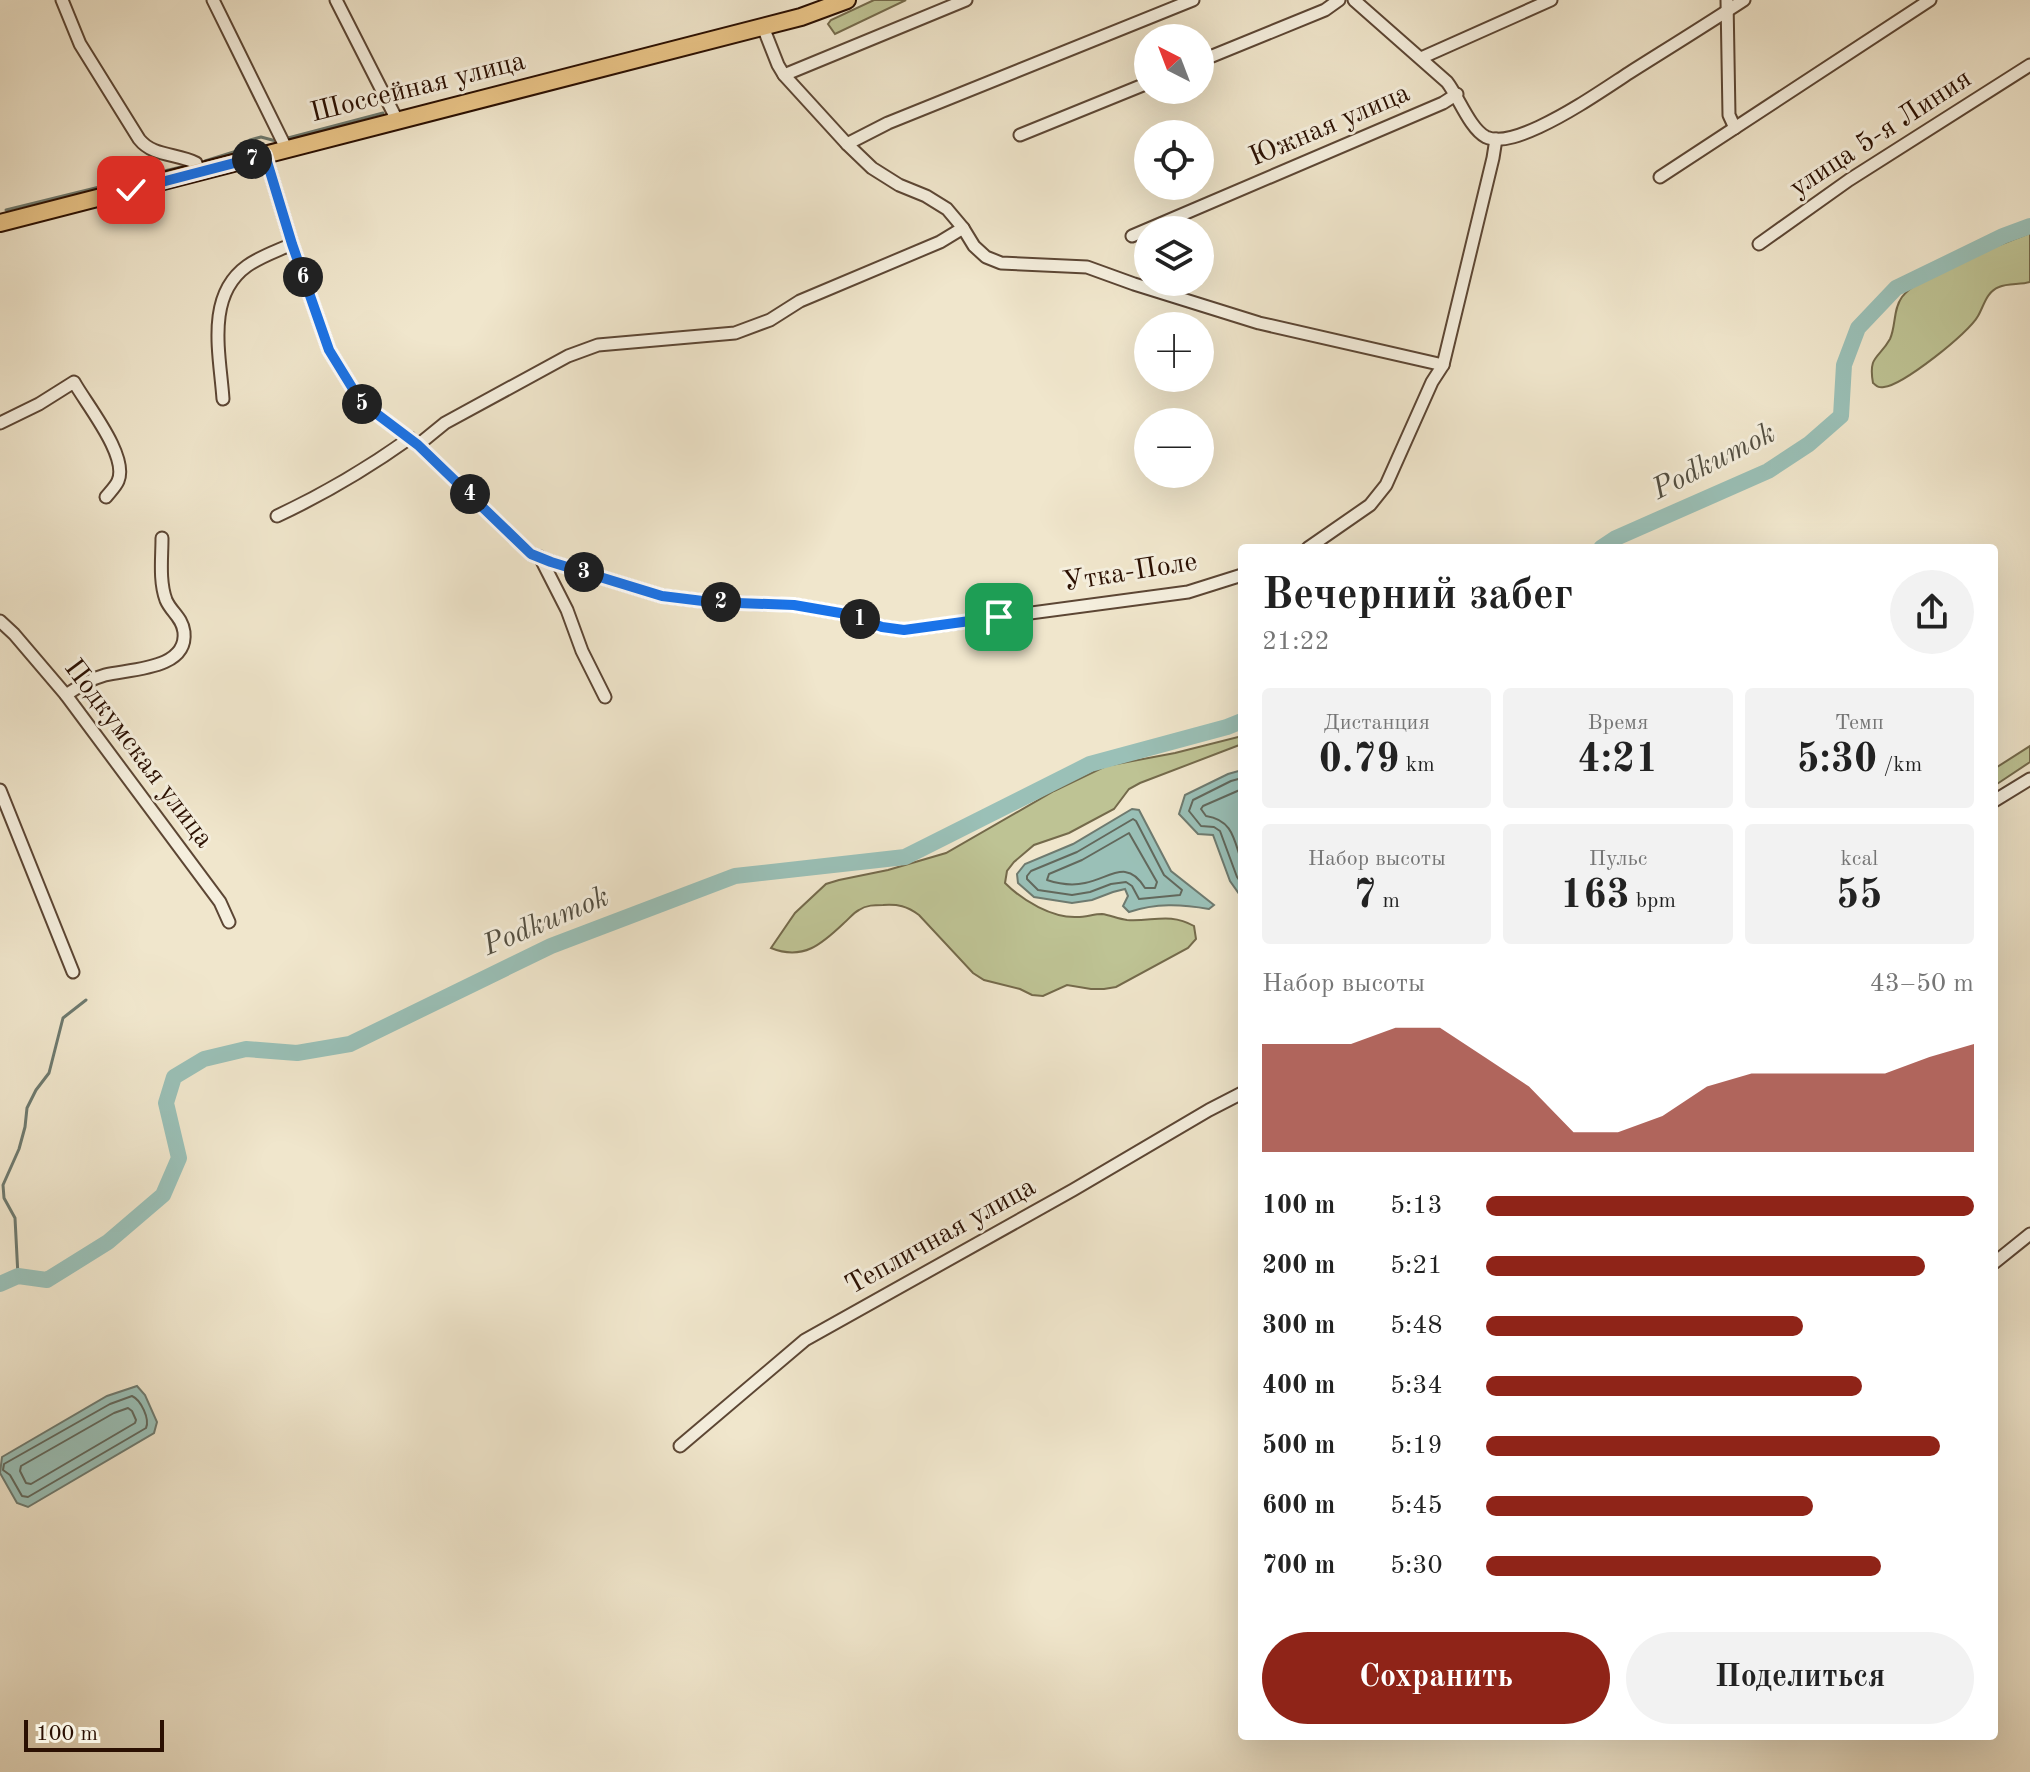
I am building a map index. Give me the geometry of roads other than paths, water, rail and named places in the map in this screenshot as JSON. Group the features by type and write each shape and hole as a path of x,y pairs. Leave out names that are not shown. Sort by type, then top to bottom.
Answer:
{"main road":[{"name":"Шоссейная улица","path":"0,223 801,17 847,0"}],"street":[{"path":"62,0 80,44 144,146 189,159 196,163 199,173"},
{"path":"213,0 286,148"},
{"path":"336,0 397,120"},
{"path":"784,75 966,0"},
{"path":"847,144 888,123 1193,0"},
{"path":"1214,55 1325,10 1339,0"},
{"path":"1354,0 1447,82 1457,94 1474,127 1486,137 1496,139 1537,128 1587,100 1727,6 1744,0"},
{"path":"1421,58 1551,0"},
{"path":"1660,177 1930,0"},
{"path":"1727,6 1729,115 1735,128"},
{"path":"763,27 784,75 847,144 872,168 947,209 986,257 1001,263 1087,267 1259,323 1443,365"},
{"name":"улица 5-я Линия","path":"1759,244 1849,180 2030,65"},
{"path":"1020,135 1134,89"},
{"name":"Южная улица","path":"1132,236 1443,103 1457,94"},
{"path":"1314,544 1370,505 1386,485 1432,382 1443,365 1496,139"},
{"name":"Утка-Поле","path":"265,155 329,350 361,402 414,441 531,554 662,596 711,602 794,605 846,614 882,627 904,630 1188,592 1238,576"},
{"path":"277,516 312,500 568,356 598,345 735,333 770,320 800,301 940,242 963,228"},
{"path":"223,399 218,339 220,308 227,287 244,268 292,244"},
{"path":"0,423 74,382 114,447 120,466 119,480 106,497"},
{"path":"66,695 85,682 103,675 172,659 182,647 184,633 179,617 167,603 162,581 162,538"},
{"path":"540,557 605,697"},
{"name":"Подкумская улица","path":"0,621 66,695 220,902 229,922"},
{"path":"1998,799 2030,779"},
{"path":"0,790 73,972"},
{"name":"Тепличная улица","path":"680,1446 805,1340 1238,1095"},
{"path":"1998,1260 2030,1234"}],"water":[{"path":"1238,771 1238,892 1230,881 1213,835 1198,834 1179,814 1185,795"},
{"path":"1132,809 1139,810 1171,871 1214,905 1209,909 1179,905 1129,912 1123,906 1128,896 1125,889 1072,903 1034,897 1018,883 1017,874 1025,864 1073,844"},
{"path":"137,1386 145,1395 157,1422 154,1433 28,1507 17,1503 0,1473 2,1457 107,1396"}],"waterway":[{"path":"288,138 383,113"},
{"path":"205,161 240,150 250,140 261,137 276,141"},
{"path":"6,210 189,165"},
{"name":"Podkumok","path":"1607,544 1768,471 1809,444 1841,416 1844,365 1858,328 1896,288 2030,226"},
{"name":"Podkumok","path":"0,1284 18,1276 47,1280 108,1242 163,1195 179,1158 166,1103 174,1077 204,1059 246,1049 297,1053 350,1044 551,946 735,876 905,857 1090,764 1238,723"},
{"path":"18,1276 15,1218 4,1198 3,1185 19,1149 27,1108 49,1073 63,1018 86,1000"}]}
